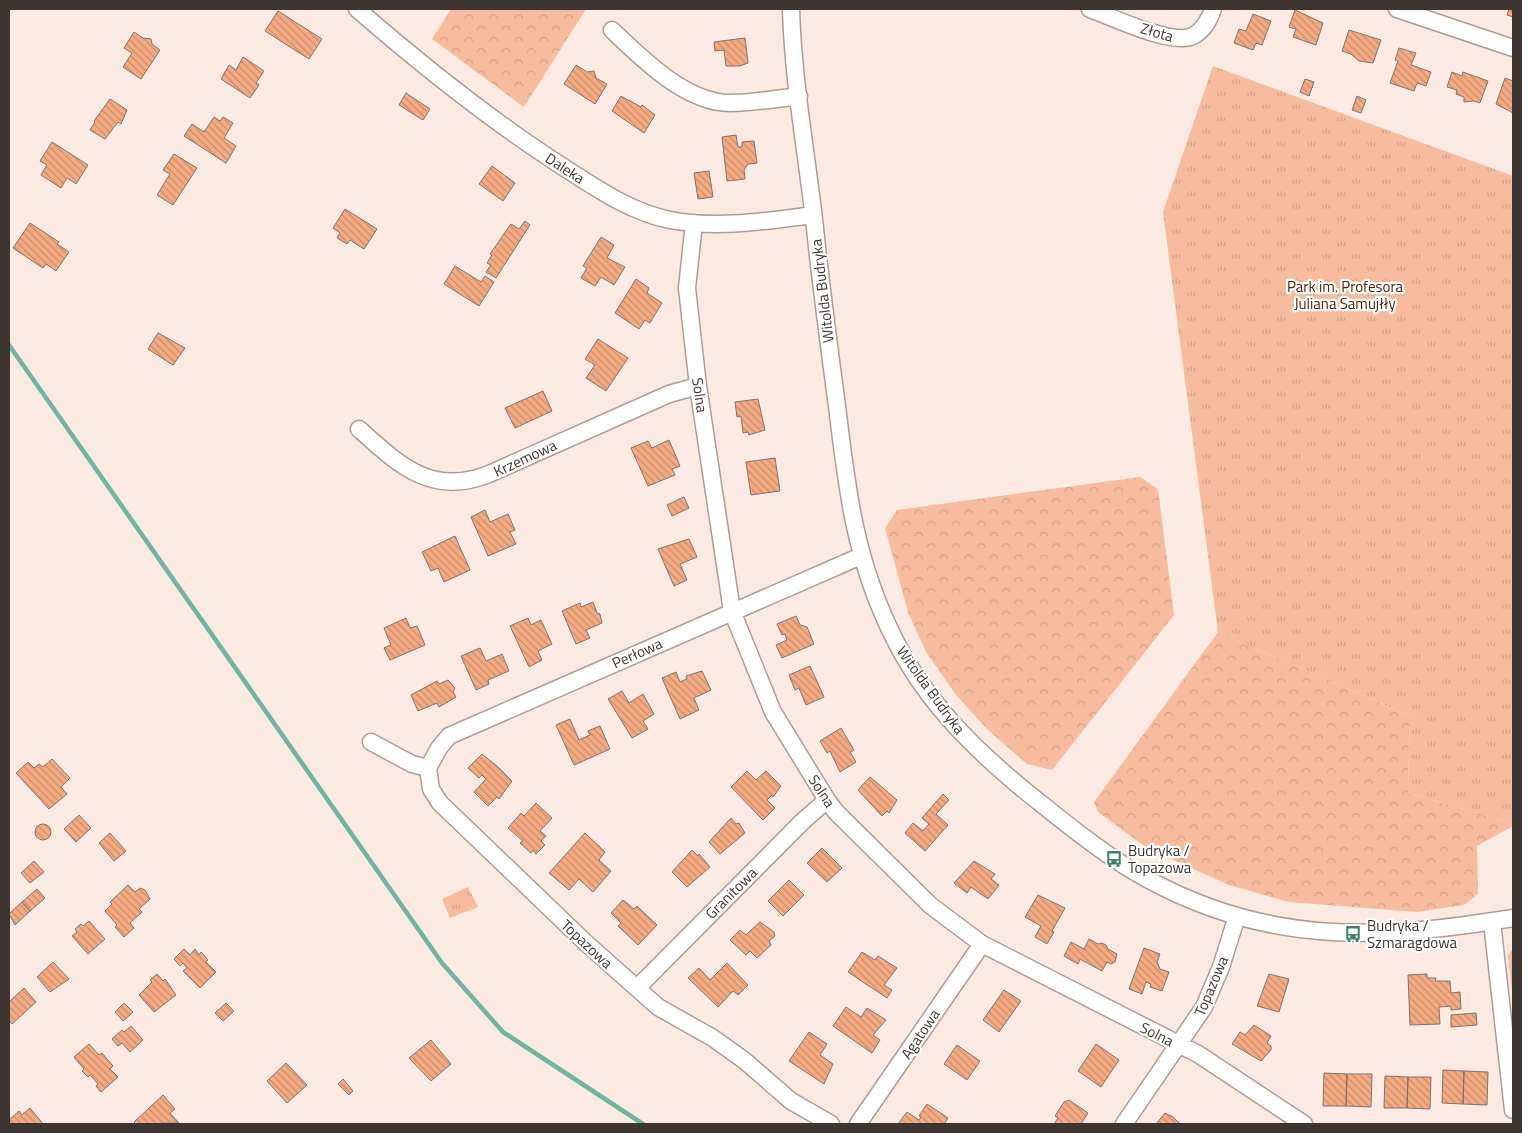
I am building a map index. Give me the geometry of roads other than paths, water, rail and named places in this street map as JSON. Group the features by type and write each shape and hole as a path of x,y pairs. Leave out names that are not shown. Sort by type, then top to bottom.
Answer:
{"street":[{"name":"Daleka","path":"357,9 441,79 553,161 626,204 668,219 694,223 735,224 814,216"},
{"name":"Witolda Budryka","path":"791,9 799,96 847,492 861,556 884,616 907,661 943,712 982,756 1055,815 1114,859 1150,881 1184,898 1237,916 1300,930 1353,934 1408,932 1513,918"},
{"name":"Złota","path":"1090,9 1175,38 1192,37 1208,22 1213,9"},
{"path":"1398,9 1513,48"},
{"path":"612,30 648,64 706,100 729,104 799,96"},
{"name":"Solna","path":"694,223 686,288 698,386 732,612 772,712 827,800 836,812 930,905 982,944 1198,1054 1304,1124"},
{"name":"Krzemowa","path":"359,429 388,456 408,469 430,480 458,483 490,474 669,394 698,386"},
{"name":"Perłowa","path":"428,768 439,748 449,736 861,556"},
{"path":"371,742 412,764 428,768"},
{"name":"Topazowa","path":"428,768 431,789 440,803 574,932 658,1007 730,1049 791,1101 831,1124"},
{"name":"Granitowa","path":"637,988 803,821 827,800"},
{"name":"Topazowa","path":"1124,1124 1193,1026 1214,987 1237,916"},
{"path":"1492,922 1513,1110"},
{"name":"Agatowa","path":"858,1124 982,944"}],"waterway":[{"path":"9,345 442,963 503,1032 643,1124"}],"place":[{"name":"Budryka / Topazowa","path":"1114,859"},
{"name":"Budryka / Szmaragdowa","path":"1353,934"}],"park label":[{"name":"Park im. Profesora Juliana Samujłły","path":"1345,294"}]}
